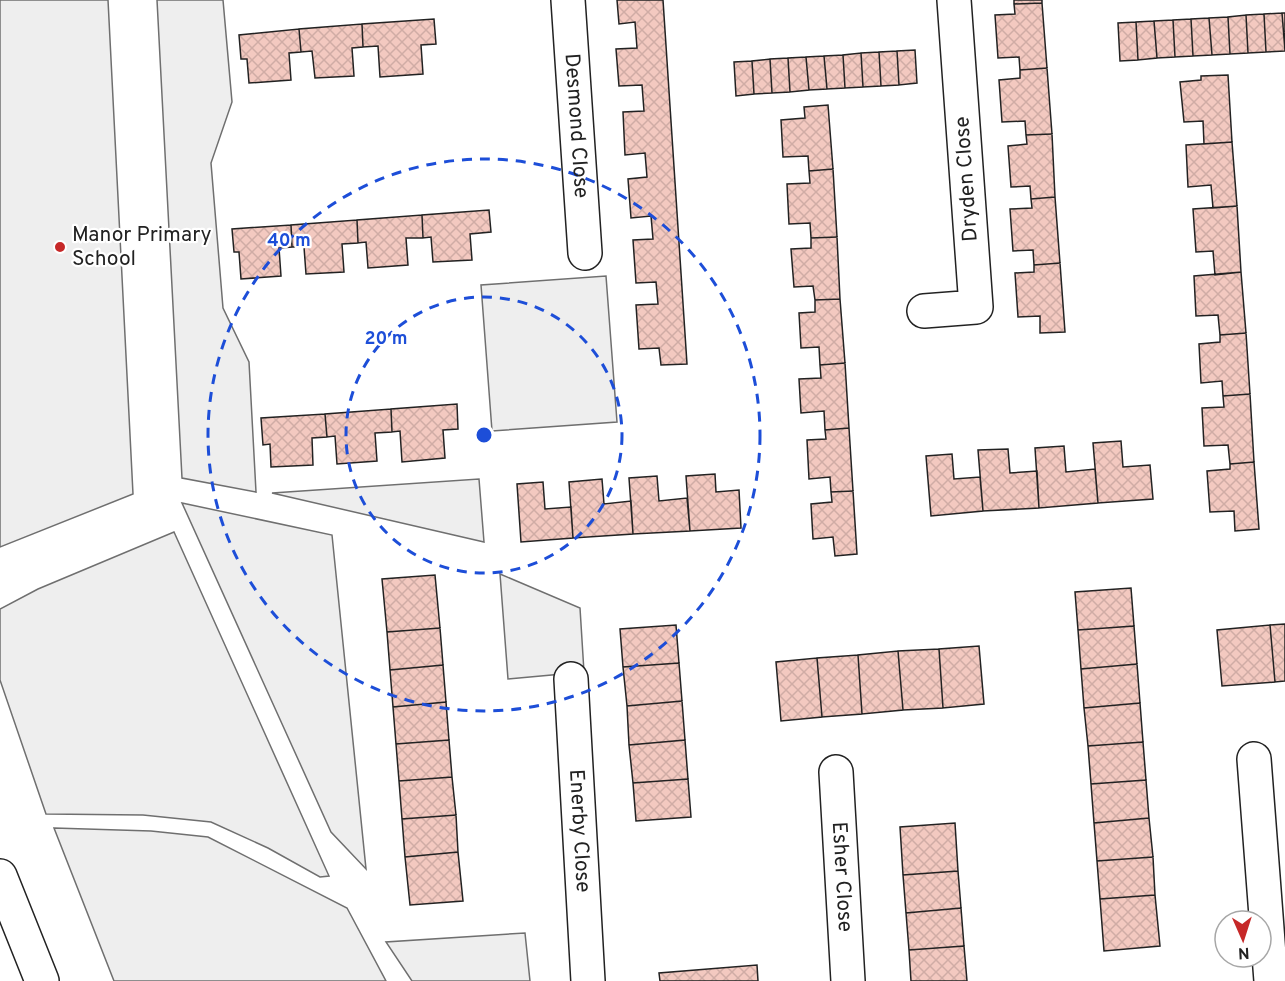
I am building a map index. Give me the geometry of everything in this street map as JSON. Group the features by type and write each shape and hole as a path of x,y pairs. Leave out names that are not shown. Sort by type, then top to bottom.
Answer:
{"street":[{"name":"Desmond Close","path":"568,0 585,253"},
{"name":"Dryden Close","path":"924,311 976,307 954,0"},
{"name":"Enerby Close","path":"571,679 588,981"},
{"path":"1254,759 1271,981"},
{"name":"Esher Close","path":"836,772 848,981"},
{"path":"0,876 42,981"}],"shaded area":[{"name":"Manor Primary School","path":"0,0 108,0 133,494 0,547"},
{"path":"157,0 223,0 232,102 211,163 223,308 249,362 256,492 182,478"},
{"path":"606,276 617,422 492,431 481,285"},
{"path":"479,479 484,542 272,493"},
{"path":"182,503 332,535 366,869 331,832"},
{"path":"174,532 329,876 320,877 268,848 211,822 143,815 46,814 0,680 0,609 38,589"},
{"path":"500,574 580,608 584,672 508,679"},
{"path":"54,828 151,831 208,837 347,908 386,981 114,981"},
{"path":"525,933 530,981 412,981 386,942"}],"building":[{"path":"617,0 663,0 687,364 661,365 659,348 639,349 636,305 658,304 656,282 636,283 633,240 653,239 651,216 631,218 628,179 647,177 645,153 625,155 623,112 644,111 642,85 619,86 616,49 637,48 635,22 619,24"},
{"path":"1014,0 1042,0 1042,3 1014,4"},
{"path":"1042,3 1047,68 1020,70 1019,57 998,58 995,15 1015,14 1014,4"},
{"path":"1282,13 1285,51 1266,52 1264,14"},
{"path":"1282,13 1285,13 1285,51"},
{"path":"1264,14 1266,52 1248,53 1246,15"},
{"path":"1246,15 1248,53 1230,54 1228,17"},
{"path":"1228,17 1230,54 1212,55 1209,18"},
{"path":"1209,18 1212,55 1193,56 1191,19"},
{"path":"434,19 436,44 421,45 423,74 380,77 378,46 363,47 362,24"},
{"path":"1191,19 1193,56 1175,57 1173,20"},
{"path":"1173,20 1175,57 1157,58 1154,21"},
{"path":"1154,21 1157,58 1138,60 1136,22"},
{"path":"1136,22 1138,60 1120,61 1118,23"},
{"path":"362,24 363,47 352,48 354,76 315,78 312,51 301,52 299,29"},
{"path":"299,29 301,52 289,53 291,80 249,83 247,59 241,59 239,35"},
{"path":"915,50 917,83 899,85 897,51"},
{"path":"897,51 899,85 881,86 879,52"},
{"path":"879,52 881,86 863,87 861,53"},
{"path":"861,53 863,87 845,88 843,55"},
{"path":"843,55 845,88 827,89 824,56"},
{"path":"824,56 827,89 809,90 806,57"},
{"path":"806,57 809,90 790,92 788,58"},
{"path":"788,58 790,92 772,93 770,59"},
{"path":"770,59 772,93 754,94 752,61"},
{"path":"752,61 754,94 736,96 734,62"},
{"path":"1047,68 1052,134 1026,135 1025,121 1002,122 999,80 1020,78 1020,70"},
{"path":"1228,75 1232,142 1204,144 1203,121 1184,122 1180,82 1201,80 1201,76"},
{"path":"828,105 833,169 809,171 808,156 783,157 781,120 805,118 804,107"},
{"path":"1052,134 1055,197 1031,199 1030,186 1011,187 1008,146 1027,144 1026,135"},
{"path":"1232,142 1237,206 1213,208 1211,185 1188,187 1186,145"},
{"path":"833,169 837,237 811,238 810,223 789,224 787,184 810,183 809,171"},
{"path":"1055,197 1060,263 1034,265 1033,250 1013,251 1010,209 1032,208 1031,199"},
{"path":"1237,206 1241,272 1215,275 1213,251 1196,252 1193,209"},
{"path":"489,210 491,232 470,234 472,260 433,262 431,237 423,238 422,215"},
{"path":"422,215 423,238 406,238 408,265 368,268 366,242 358,243 357,220"},
{"path":"357,220 358,243 342,244 344,272 306,274 304,247 292,247 291,225"},
{"path":"291,225 292,247 279,248 281,276 241,279 239,252 234,252 232,229"},
{"path":"837,237 840,299 815,300 813,286 794,287 791,249 811,248 811,238"},
{"path":"1060,263 1065,332 1040,333 1040,316 1018,317 1015,273 1034,272 1034,265"},
{"path":"1241,272 1246,333 1220,335 1218,315 1196,316 1194,276"},
{"path":"840,299 845,363 820,365 819,347 801,348 799,313 815,312 815,300"},
{"path":"1246,333 1250,394 1223,396 1222,381 1201,383 1199,344 1220,342 1220,335"},
{"path":"845,363 849,428 825,430 824,411 801,413 799,379 821,378 820,365"},
{"path":"1250,394 1254,462 1230,464 1228,445 1204,446 1202,408 1224,407 1223,396"},
{"path":"457,404 458,429 443,430 445,458 402,462 400,431 392,432 391,409"},
{"path":"391,409 392,432 375,433 377,461 337,464 335,436 327,437 325,414"},
{"path":"325,414 327,437 312,438 313,465 271,467 270,444 263,445 261,418"},
{"path":"849,428 853,491 831,492 830,477 809,479 807,440 826,439 825,430"},
{"path":"1121,441 1123,467 1150,465 1153,499 1098,503 1093,443"},
{"path":"1064,446 1066,472 1095,469 1098,503 1039,508 1035,448"},
{"path":"1008,449 1010,473 1037,471 1039,508 983,511 978,450"},
{"path":"952,454 954,479 980,477 983,511 931,516 926,456"},
{"path":"1254,462 1259,529 1235,531 1234,511 1210,512 1207,471 1230,469 1230,464"},
{"path":"715,474 716,492 739,490 741,528 690,531 686,476"},
{"path":"657,476 659,501 687,498 690,531 633,534 629,478"},
{"path":"602,479 604,504 631,501 633,534 573,538 569,482"},
{"path":"543,482 545,509 571,507 573,538 521,542 517,484"},
{"path":"853,491 857,554 835,556 833,537 813,539 811,504 832,502 831,492"},
{"path":"435,575 440,628 387,632 382,579"},
{"path":"1131,588 1134,626 1078,630 1075,592"},
{"path":"1285,624 1285,681 1275,682 1270,625"},
{"path":"676,625 679,663 623,667 620,629"},
{"path":"1270,625 1275,682 1222,686 1217,630"},
{"path":"1134,626 1137,664 1081,669 1078,630"},
{"path":"440,628 443,665 390,670 387,632"},
{"path":"979,646 984,704 943,708 939,649"},
{"path":"939,649 943,708 903,710 898,651"},
{"path":"898,651 903,710 862,714 858,655"},
{"path":"858,655 862,714 822,717 817,658"},
{"path":"817,658 822,717 781,721 776,662"},
{"path":"679,663 682,701 627,706 623,667"},
{"path":"1137,664 1140,703 1084,708 1081,669"},
{"path":"443,665 446,702 393,707 390,670"},
{"path":"682,701 685,740 629,745 627,706"},
{"path":"446,702 449,740 396,744 393,707"},
{"path":"1140,703 1143,742 1088,746 1084,708"},
{"path":"449,740 452,777 399,781 396,744"},
{"path":"685,740 688,779 633,783 629,745"},
{"path":"1143,742 1146,780 1091,784 1088,746"},
{"path":"452,777 456,815 402,819 399,781"},
{"path":"688,779 691,817 636,821 633,783"},
{"path":"1146,780 1149,818 1094,823 1091,784"},
{"path":"456,815 458,852 405,857 402,819"},
{"path":"1149,818 1153,857 1097,861 1094,823"},
{"path":"955,823 958,871 903,875 900,827"},
{"path":"458,852 463,901 410,905 405,857"},
{"path":"1153,857 1155,895 1100,899 1097,861"},
{"path":"958,871 961,908 906,913 903,875"},
{"path":"1155,895 1160,946 1104,951 1100,899"},
{"path":"961,908 964,946 909,950 906,913"},
{"path":"964,946 967,981 911,981 909,950"},
{"path":"757,965 758,981 660,981 659,973"}],"place":[{"name":"Manor Primary School","path":"60,247"}]}
